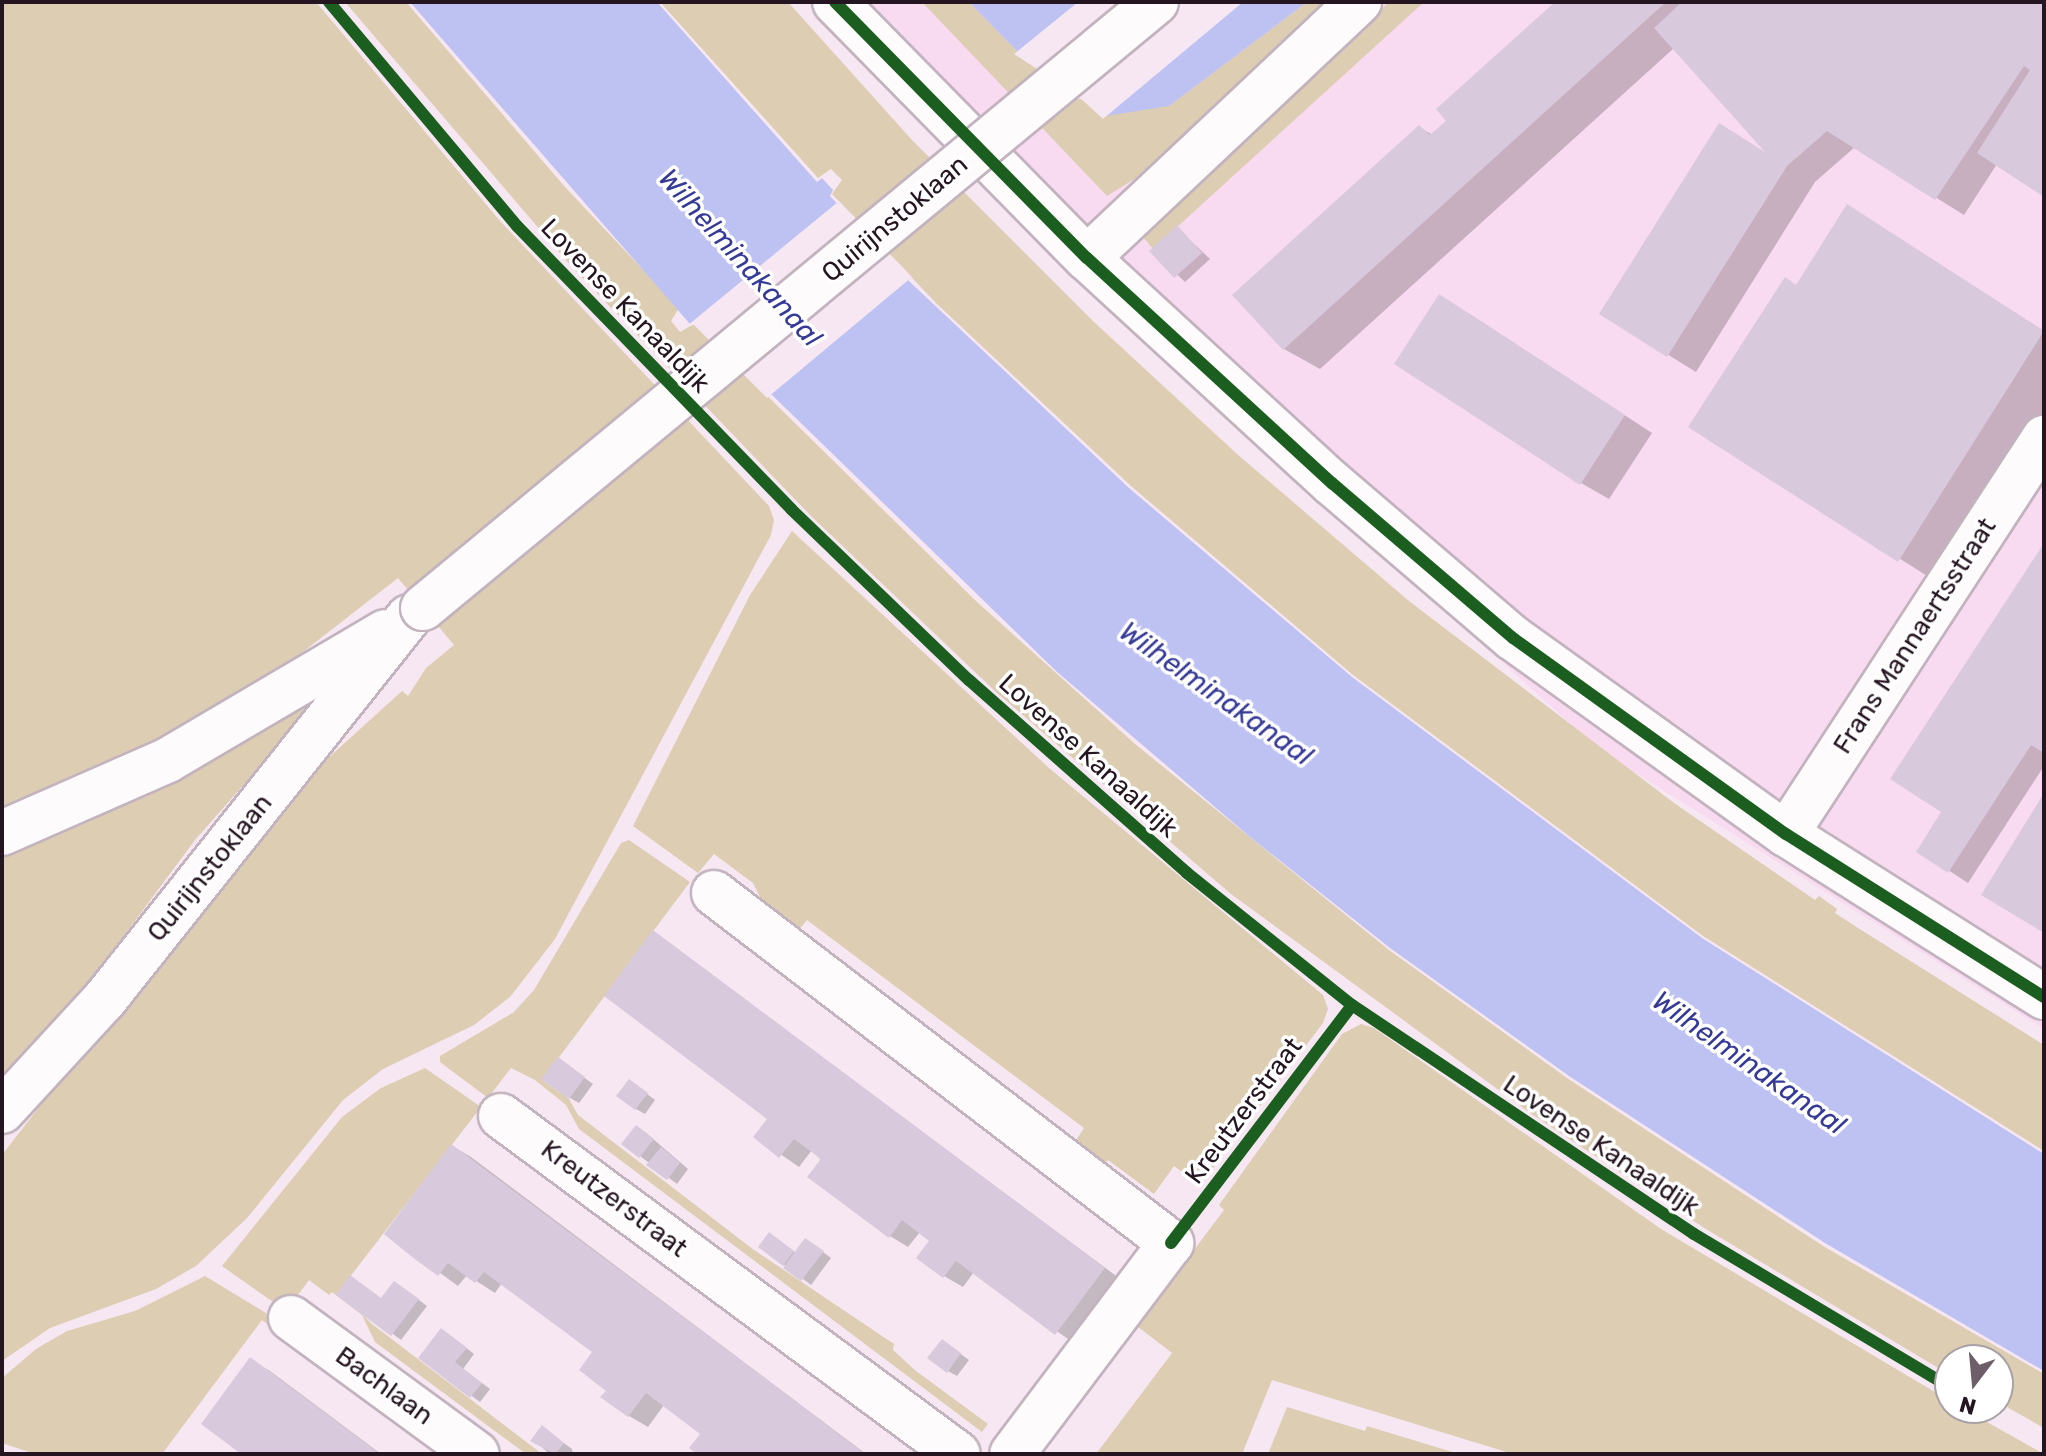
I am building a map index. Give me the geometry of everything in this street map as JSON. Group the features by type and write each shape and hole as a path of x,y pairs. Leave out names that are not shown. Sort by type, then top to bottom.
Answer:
{"street":[{"path":"835,2 1087,258 1332,483 1513,638 1786,834 2044,997"},
{"name":"Quirijnstoklaan","path":"2,833 168,760 416,612 1156,2"},
{"path":"1087,258 1359,2"},
{"name":"Frans Mannaertsstraat","path":"1786,834 2044,438"},
{"name":"Quirijnstoklaan","path":"2,1111 105,999 416,612"},
{"path":"714,893 1171,1243 1012,1454"},
{"name":"Kreutzerstraat","path":"501,1116 958,1454"},
{"name":"Bachlaan","path":"291,1318 477,1454"}],"shaded area":[{"path":"2,2 316,2 500,221 769,506 774,520 771,535 555,939 510,997 474,1025 383,1069 343,1100 247,1218 196,1266 156,1289 50,1328 2,1361 2,1155 114,1010 316,769 402,691 408,696 426,668 454,645 398,578 281,669 178,732 2,814"},
{"path":"345,2 406,2 565,187 679,308 671,321 680,332 694,324 977,602 1135,744 1389,950 1567,1078 1823,1246 1992,1344 1934,1344 1934,1365 1706,1229 1533,1115 1231,894 997,693 810,515 571,266"},
{"path":"660,2 788,2 912,140 1094,322 1237,454 1409,601 1674,803 1815,900 1819,896 1837,909 1835,913 2044,1045 2044,1151 1703,936 1353,675 1131,486 936,303 832,194 842,180 831,169 818,178"},
{"path":"838,2 2044,2 2044,1029 1599,750 1041,243"},
{"path":"922,2 969,2 1018,52 1078,99 1169,106 1307,2 1332,2 1141,175 1107,196"},
{"path":"1389,2 1424,2 1153,249 1137,230"},
{"path":"792,531 1049,768 1323,995 1328,1009 1323,1023 1200,1185 1174,1166 1154,1194 1108,1160 1104,1164 1075,1142 1084,1128 807,920 796,933 767,911 753,883 714,854 698,873 633,826 750,595"},
{"path":"328,689 195,840 2,1100 2,855 86,823 187,774"},
{"path":"629,840 690,882 542,1080 569,1099 578,1115 754,1250 894,1344 893,1350 916,1371 988,1424 982,1432 579,1129 566,1105 535,1080 511,1068 488,1098 440,1062 440,1056 514,1012 534,990 621,843"},
{"path":"1361,1024 1374,1028 1661,1229 1934,1391 1934,1424 1991,1424 2044,1454 1513,1454 1272,1380 1242,1454 1096,1454 1172,1353 1137,1326 1224,1210 1219,1205 1342,1034"},
{"path":"425,1068 481,1107 339,1291 372,1324 542,1454 526,1454 375,1342 362,1315 332,1292 329,1295 309,1280 286,1311 222,1266 342,1117 381,1088"},
{"path":"205,1276 279,1321 273,1328 262,1320 162,1454 35,1454 2,1443 2,1378 36,1349 67,1331 135,1311"},
{"path":"2014,1357 2044,1374 2044,1428 2014,1411"},
{"path":"1287,1407 1365,1431 1367,1426 1459,1454 1268,1454"}],"water":[{"name":"Wilhelminakanaal","path":"410,2 657,2 817,182 822,178 833,190 830,196 911,283 1129,488 1352,677 1702,938 2044,1154 2044,1371 2014,1353 2014,1344 1998,1344 1825,1243 1569,1076 1390,948 1250,837 1056,671 695,320 690,324"},
{"path":"969,2 1307,2 1169,106 1106,116 1018,52"}],"pier":[{"path":"1078,2 1243,2 1103,119 1077,95 1014,54"},
{"path":"839,201 912,277 767,398 694,325 687,326"}],"building":[{"path":"1555,2 1666,2 1283,350 1232,295 1419,125 1430,135 1446,121 1436,109"},
{"path":"1682,2 2044,2 2044,197 1977,153 2030,70 2024,66 1935,200 1827,131 1787,166 1667,357 1599,314 1719,123 1765,152 1654,28"},
{"path":"1847,204 2044,331 1898,562 1688,427 1785,277 1796,285"},
{"path":"1177,225 1202,253 1174,278 1149,251"},
{"path":"1439,294 1625,415 1580,485 1394,364"},
{"path":"2044,543 2044,753 2031,745 1948,873 1916,852 1941,812 1890,779"},
{"path":"2044,793 2044,933 1981,895"},
{"path":"653,930 1105,1268 1055,1335 956,1261 943,1278 916,1258 929,1241 902,1220 889,1238 807,1177 821,1159 794,1139 779,1158 753,1137 767,1119 604,996"},
{"path":"558,1057 585,1077 569,1099 541,1079"},
{"path":"629,1079 648,1093 635,1110 616,1096"},
{"path":"636,1125 654,1139 639,1158 621,1144"},
{"path":"451,1144 865,1454 697,1454 689,1448 700,1434 646,1393 628,1417 600,1397 606,1391 579,1370 592,1352 484,1272 475,1283 448,1263 438,1276 412,1257 384,1234"},
{"path":"661,1147 680,1163 667,1180 646,1165"},
{"path":"769,1232 794,1251 783,1266 758,1247"},
{"path":"805,1238 824,1251 801,1281 783,1268"},
{"path":"350,1275 381,1298 394,1281 419,1299 391,1336 336,1295"},
{"path":"441,1328 467,1348 455,1362 482,1383 470,1398 418,1358"},
{"path":"942,1339 961,1353 947,1373 927,1358"},
{"path":"250,1357 380,1454 241,1454 201,1424"},
{"path":"542,1425 564,1443 555,1454 530,1441"}],"cycle path":[{"name":"Lovense Kanaaldijk","path":"329,2 517,226 791,509 969,680 1187,873 1352,1005 1694,1234 1934,1377"},
{"path":"835,2 1087,258 1332,483 1513,638 1786,834 2044,997"},
{"path":"1171,1243 1352,1005"}]}
